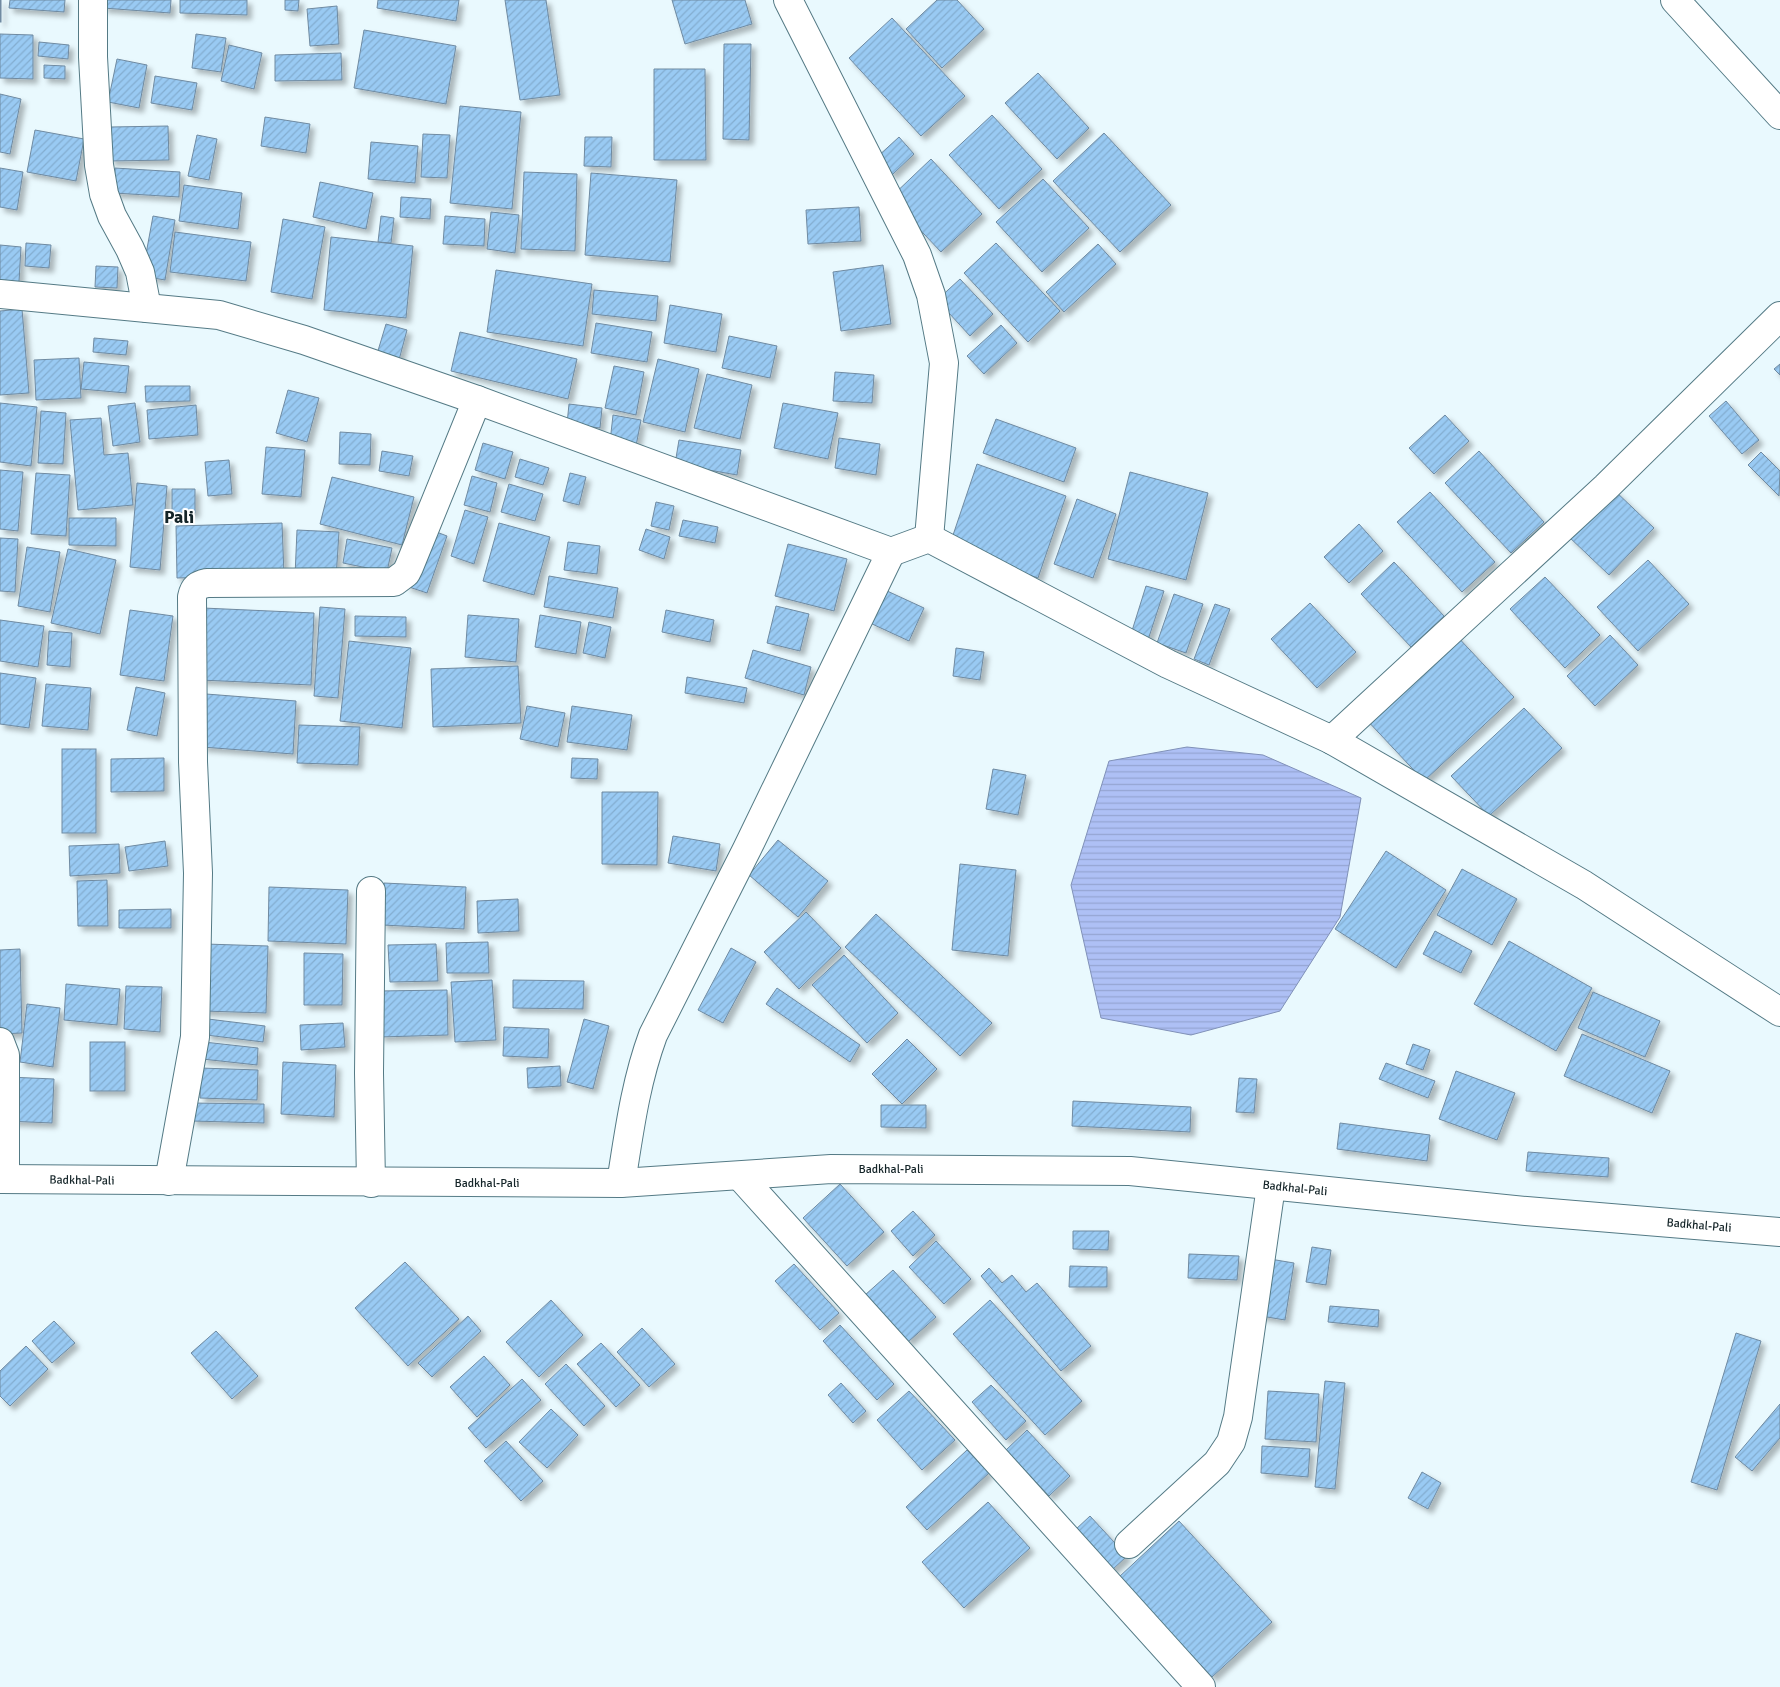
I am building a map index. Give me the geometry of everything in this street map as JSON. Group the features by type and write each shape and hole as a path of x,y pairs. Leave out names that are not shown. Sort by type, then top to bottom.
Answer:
{"street":[{"path":"93,0 93,58 101,175 112,216 140,272 147,308"},
{"path":"788,0 917,255 930,295 944,363 929,538"},
{"path":"1675,0 1780,115"},
{"path":"0,294 220,315 304,340 477,400 891,552 929,538 1168,664 1332,740 1584,884 1780,1012"},
{"path":"1332,740 1606,487 1780,316"},
{"path":"169,1181 195,1037 198,873 193,762 192,597 194,589 199,585 207,583 394,582 400,579 406,573 477,400"},
{"path":"621,1184 634,1098 652,1035 747,848 891,552"},
{"path":"371,891 369,1073 371,1183"},
{"path":"0,1042 5,1055 2,1179"},
{"name":"Badkhal-Pali","path":"2,1179 621,1184 741,1177 831,1169 1130,1171 1526,1211 1780,1232"},
{"path":"741,1177 1201,1687"},
{"path":"1129,1544 1217,1463 1231,1442 1238,1417 1271,1186"}],"water":[{"path":"1187,747 1263,755 1361,798 1340,917 1280,1011 1191,1035 1101,1018 1071,885 1109,761"}],"building":[{"path":"1,0 1,22 0,22"},
{"path":"10,0 65,0 64,12 9,8"},
{"path":"104,0 171,0 170,13 103,8"},
{"path":"180,0 247,0 247,15 180,13"},
{"path":"285,0 299,0 298,11 285,10"},
{"path":"378,0 459,0 456,21 377,8"},
{"path":"505,0 546,0 560,95 520,100"},
{"path":"672,0 745,0 752,24 685,44"},
{"path":"937,0 957,0 984,29 942,68 906,29"},
{"path":"337,6 339,44 310,46 307,9"},
{"path":"892,18 965,96 921,136 849,58"},
{"path":"364,30 456,46 446,104 354,88"},
{"path":"0,34 33,35 33,79 0,78"},
{"path":"196,34 226,38 221,72 192,68"},
{"path":"39,42 69,45 68,59 38,56"},
{"path":"724,44 751,44 749,140 723,139"},
{"path":"229,45 262,53 254,89 221,81"},
{"path":"341,53 342,80 275,81 275,55"},
{"path":"117,59 147,65 139,108 108,102"},
{"path":"44,65 65,66 65,79 44,78"},
{"path":"654,69 705,69 706,160 654,160"},
{"path":"1038,73 1089,128 1057,159 1005,103"},
{"path":"155,76 197,83 192,110 151,103"},
{"path":"0,94 21,99 10,154 0,152"},
{"path":"460,106 521,112 512,209 450,203"},
{"path":"992,115 1042,169 999,209 949,155"},
{"path":"265,117 310,124 306,153 261,146"},
{"path":"168,126 169,160 110,161 110,127"},
{"path":"35,130 84,139 76,181 27,172"},
{"path":"1104,133 1171,205 1120,252 1053,181"},
{"path":"423,134 450,135 447,178 421,177"},
{"path":"197,135 217,139 209,180 188,176"},
{"path":"585,137 612,137 611,167 584,166"},
{"path":"899,137 914,154 892,175 876,158"},
{"path":"371,142 418,146 415,183 368,179"},
{"path":"931,159 982,214 941,252 890,198"},
{"path":"0,168 23,172 17,210 0,207"},
{"path":"115,168 180,172 179,197 114,193"},
{"path":"524,172 577,174 575,251 521,249"},
{"path":"591,173 677,180 670,262 585,255"},
{"path":"1043,179 1089,228 1042,272 996,222"},
{"path":"320,182 373,193 366,229 313,217"},
{"path":"184,185 242,193 238,229 179,221"},
{"path":"401,197 431,199 430,219 400,217"},
{"path":"859,207 861,241 808,244 806,210"},
{"path":"491,212 519,215 515,253 487,249"},
{"path":"153,216 175,220 165,280 142,276"},
{"path":"381,216 394,218 391,243 378,242"},
{"path":"445,216 485,219 484,246 443,244"},
{"path":"283,219 325,227 312,299 271,292"},
{"path":"175,232 251,242 246,281 170,272"},
{"path":"331,237 413,246 406,318 324,310"},
{"path":"26,243 51,245 49,268 25,266"},
{"path":"996,243 1060,311 1028,342 964,273"},
{"path":"1098,244 1116,264 1064,312 1046,292"},
{"path":"0,245 21,247 19,282 0,281"},
{"path":"883,265 891,324 841,331 833,272"},
{"path":"96,266 118,267 117,288 95,287"},
{"path":"496,270 592,284 583,346 487,332"},
{"path":"960,279 993,314 970,336 937,300"},
{"path":"594,290 658,296 656,321 592,314"},
{"path":"670,305 722,314 716,352 664,343"},
{"path":"22,309 29,393 0,395 0,311"},
{"path":"596,323 652,332 647,362 591,353"},
{"path":"386,324 407,330 399,360 377,354"},
{"path":"1001,325 1017,343 984,374 967,356"},
{"path":"460,332 577,359 568,399 451,371"},
{"path":"729,336 777,346 770,378 722,368"},
{"path":"94,338 128,341 126,355 93,352"},
{"path":"79,358 81,398 36,400 34,360"},
{"path":"658,359 699,369 685,432 643,422"},
{"path":"84,362 129,366 126,393 81,389"},
{"path":"1780,364 1780,375 1774,369"},
{"path":"614,366 644,372 636,415 605,408"},
{"path":"835,372 874,375 872,403 833,401"},
{"path":"707,374 752,385 740,439 694,428"},
{"path":"145,386 190,386 190,401 146,402"},
{"path":"288,390 319,398 307,442 276,433"},
{"path":"1726,401 1759,440 1742,454 1709,416"},
{"path":"0,403 37,407 31,466 0,462"},
{"path":"135,403 140,442 113,446 108,406"},
{"path":"783,403 838,413 828,459 774,448"},
{"path":"569,404 602,408 600,428 567,424"},
{"path":"196,405 198,435 149,439 147,410"},
{"path":"41,411 66,413 63,464 38,463"},
{"path":"613,415 641,420 636,446 610,442"},
{"path":"1445,415 1469,441 1434,474 1409,448"},
{"path":"101,418 104,455 128,453 133,505 78,510 70,420"},
{"path":"996,419 1076,448 1064,482 983,453"},
{"path":"340,432 371,434 370,465 339,464"},
{"path":"839,438 880,444 876,475 835,468"},
{"path":"679,440 741,450 737,475 675,464"},
{"path":"483,443 513,452 505,479 475,470"},
{"path":"266,447 305,450 301,497 262,494"},
{"path":"382,451 413,456 409,476 379,471"},
{"path":"1479,451 1544,522 1511,553 1445,483"},
{"path":"1761,452 1780,471 1779,496 1748,465"},
{"path":"520,459 549,468 543,485 515,477"},
{"path":"229,460 232,494 208,496 205,462"},
{"path":"977,464 1066,496 1038,578 949,547"},
{"path":"0,470 23,472 18,531 0,529"},
{"path":"1130,472 1208,493 1186,580 1108,559"},
{"path":"36,473 70,475 66,536 31,534"},
{"path":"570,473 586,477 579,505 563,501"},
{"path":"472,476 497,483 490,512 464,505"},
{"path":"332,477 414,497 402,545 320,524"},
{"path":"137,483 167,486 160,570 130,567"},
{"path":"509,484 543,494 535,521 501,512"},
{"path":"172,489 195,489 195,513 172,512"},
{"path":"1613,489 1654,528 1609,575 1568,536"},
{"path":"1430,492 1495,562 1462,592 1397,522"},
{"path":"1077,499 1116,514 1093,578 1054,564"},
{"path":"656,502 674,506 669,530 651,526"},
{"path":"465,510 488,517 474,564 451,556"},
{"path":"69,518 116,518 116,546 69,545"},
{"path":"683,520 718,527 715,543 679,536"},
{"path":"282,523 284,575 177,578 176,526"},
{"path":"499,523 550,537 534,595 483,581"},
{"path":"1359,524 1383,551 1349,583 1324,557"},
{"path":"426,528 447,536 427,593 406,586"},
{"path":"646,529 670,537 664,559 639,550"},
{"path":"297,530 339,532 336,579 295,576"},
{"path":"0,538 18,539 15,592 0,591"},
{"path":"347,539 392,548 387,572 343,563"},
{"path":"568,542 600,546 597,574 564,570"},
{"path":"788,544 847,559 834,611 775,596"},
{"path":"27,547 60,552 50,612 18,606"},
{"path":"68,549 116,560 100,634 51,623"},
{"path":"1648,560 1689,604 1638,651 1597,607"},
{"path":"1394,562 1444,616 1411,647 1361,594"},
{"path":"549,576 618,588 613,618 544,607"},
{"path":"1545,577 1600,635 1565,668 1510,609"},
{"path":"1146,586 1164,591 1148,640 1131,634"},
{"path":"885,590 924,608 909,641 870,623"},
{"path":"1174,594 1203,604 1186,653 1157,643"},
{"path":"1310,603 1356,652 1317,688 1271,639"},
{"path":"1215,604 1230,609 1209,665 1194,659"},
{"path":"776,606 809,614 800,651 767,643"},
{"path":"320,607 345,609 338,698 314,696"},
{"path":"203,608 314,613 311,685 200,680"},
{"path":"130,610 173,616 164,681 120,675"},
{"path":"666,610 714,620 710,642 662,632"},
{"path":"468,615 519,619 516,662 465,657"},
{"path":"540,615 581,622 576,654 535,647"},
{"path":"355,616 406,617 406,637 355,636"},
{"path":"0,620 44,626 38,667 0,661"},
{"path":"589,622 611,627 605,658 583,653"},
{"path":"49,631 72,633 70,667 47,665"},
{"path":"1454,633 1514,697 1424,781 1364,717"},
{"path":"1610,635 1638,665 1595,706 1567,676"},
{"path":"349,641 411,648 402,728 340,721"},
{"path":"956,648 984,652 980,680 953,676"},
{"path":"753,650 811,667 804,695 745,678"},
{"path":"518,666 521,723 433,727 431,669"},
{"path":"0,673 36,678 29,728 0,724"},
{"path":"687,677 747,688 744,703 685,693"},
{"path":"46,684 91,688 88,730 42,726"},
{"path":"136,687 165,693 157,736 127,730"},
{"path":"206,694 296,701 293,754 202,747"},
{"path":"527,706 565,713 558,747 520,739"},
{"path":"572,706 632,715 627,750 567,742"},
{"path":"1524,708 1562,748 1489,816 1451,776"},
{"path":"299,725 360,727 358,765 297,763"},
{"path":"62,749 96,749 96,833 62,833"},
{"path":"164,758 164,791 111,792 111,759"},
{"path":"572,758 598,759 597,779 571,778"},
{"path":"993,769 1026,775 1018,815 986,809"},
{"path":"602,792 658,792 657,865 602,864"},
{"path":"673,836 720,844 716,871 668,863"},
{"path":"778,840 828,881 798,917 749,875"},
{"path":"165,841 168,866 129,871 125,847"},
{"path":"119,844 120,873 70,876 69,846"},
{"path":"1386,851 1446,890 1396,968 1335,929"},
{"path":"960,864 1016,870 1008,956 952,950"},
{"path":"1462,869 1517,899 1492,945 1437,915"},
{"path":"107,880 108,926 78,926 77,881"},
{"path":"384,883 466,887 464,929 382,925"},
{"path":"269,887 348,890 346,944 268,941"},
{"path":"518,899 519,931 478,933 477,901"},
{"path":"171,909 171,928 119,928 119,910"},
{"path":"806,912 841,948 799,989 764,952"},
{"path":"876,914 992,1023 960,1056 845,947"},
{"path":"1435,931 1472,951 1461,973 1423,954"},
{"path":"1509,941 1592,988 1556,1051 1474,1004"},
{"path":"488,942 489,973 447,973 446,943"},
{"path":"205,944 268,946 266,1013 203,1011"},
{"path":"436,944 438,981 390,982 388,945"},
{"path":"731,948 756,962 723,1023 698,1010"},
{"path":"20,949 22,1033 0,1034 0,950"},
{"path":"304,953 343,954 342,1005 304,1005"},
{"path":"844,955 898,1013 867,1043 812,985"},
{"path":"492,980 496,1040 455,1042 451,982"},
{"path":"513,980 584,981 583,1009 513,1008"},
{"path":"66,984 120,989 117,1025 64,1020"},
{"path":"126,986 162,987 160,1032 124,1029"},
{"path":"777,988 860,1045 850,1062 766,1004"},
{"path":"447,990 448,1035 380,1037 378,991"},
{"path":"1593,992 1660,1021 1645,1057 1578,1028"},
{"path":"27,1004 60,1008 53,1067 20,1062"},
{"path":"208,1019 265,1026 263,1042 206,1035"},
{"path":"584,1019 609,1026 593,1089 567,1082"},
{"path":"343,1023 345,1047 301,1050 300,1025"},
{"path":"504,1027 549,1029 548,1058 503,1056"},
{"path":"1582,1034 1670,1071 1652,1113 1564,1076"},
{"path":"907,1039 937,1069 902,1104 872,1074"},
{"path":"90,1042 125,1042 125,1091 90,1091"},
{"path":"204,1042 258,1048 257,1065 202,1059"},
{"path":"1413,1044 1430,1050 1423,1070 1406,1064"},
{"path":"283,1062 336,1065 334,1117 281,1114"},
{"path":"1386,1063 1435,1081 1428,1098 1379,1079"},
{"path":"560,1066 561,1086 528,1088 527,1068"},
{"path":"201,1068 258,1070 257,1100 200,1098"},
{"path":"1456,1071 1515,1093 1497,1140 1439,1119"},
{"path":"8,1077 54,1079 52,1123 6,1121"},
{"path":"1239,1078 1257,1079 1254,1113 1236,1112"},
{"path":"1073,1101 1191,1107 1190,1132 1072,1126"},
{"path":"192,1103 264,1104 264,1123 192,1121"},
{"path":"881,1105 926,1105 926,1128 881,1127"},
{"path":"1340,1123 1430,1135 1427,1161 1337,1149"},
{"path":"1528,1152 1609,1158 1608,1177 1526,1171"},
{"path":"840,1184 884,1232 847,1266 803,1218"},
{"path":"913,1211 935,1235 913,1256 891,1231"},
{"path":"1073,1231 1109,1231 1108,1250 1073,1249"},
{"path":"936,1241 971,1279 944,1304 909,1267"},
{"path":"1312,1247 1331,1250 1326,1285 1306,1282"},
{"path":"1189,1254 1239,1256 1237,1280 1188,1278"},
{"path":"1264,1258 1294,1263 1285,1320 1255,1315"},
{"path":"405,1262 459,1319 408,1366 355,1308"},
{"path":"794,1264 839,1313 820,1330 775,1281"},
{"path":"1070,1266 1107,1267 1107,1287 1069,1287"},
{"path":"989,1268 1002,1283 1012,1275 1026,1292 1037,1283 1091,1346 1061,1371 981,1276"},
{"path":"893,1270 936,1317 908,1342 865,1295"},
{"path":"551,1300 583,1335 539,1377 506,1342"},
{"path":"990,1300 1082,1401 1045,1435 953,1334"},
{"path":"1330,1306 1379,1310 1378,1327 1328,1322"},
{"path":"468,1316 481,1331 432,1377 418,1363"},
{"path":"54,1321 75,1343 52,1363 32,1341"},
{"path":"840,1325 894,1384 877,1400 823,1341"},
{"path":"642,1328 675,1364 649,1387 617,1352"},
{"path":"216,1331 258,1376 232,1399 191,1353"},
{"path":"1736,1333 1761,1341 1717,1490 1691,1482"},
{"path":"601,1343 640,1385 616,1407 577,1364"},
{"path":"26,1346 48,1369 10,1406 0,1396 0,1371"},
{"path":"484,1356 510,1385 477,1417 450,1387"},
{"path":"566,1364 605,1406 584,1426 545,1384"},
{"path":"522,1379 541,1400 486,1448 468,1428"},
{"path":"1325,1381 1345,1383 1335,1489 1315,1487"},
{"path":"841,1383 866,1411 853,1423 828,1395"},
{"path":"991,1385 1026,1421 1006,1440 972,1402"},
{"path":"909,1391 955,1440 922,1470 877,1420"},
{"path":"1268,1391 1319,1394 1316,1442 1265,1439"},
{"path":"1780,1404 1780,1438 1752,1471 1735,1457"},
{"path":"551,1409 578,1435 547,1468 519,1442"},
{"path":"1027,1430 1070,1476 1049,1496 1006,1450"},
{"path":"506,1441 543,1481 521,1501 484,1461"},
{"path":"1262,1446 1310,1449 1308,1477 1261,1473"},
{"path":"967,1450 989,1473 927,1530 906,1507"},
{"path":"1422,1472 1441,1483 1428,1509 1408,1498"},
{"path":"988,1502 1030,1548 964,1608 922,1562"},
{"path":"1090,1516 1127,1556 1111,1571 1075,1530"},
{"path":"1179,1521 1272,1622 1212,1677 1119,1577"}],"district":[{"name":"Pali","path":"179,517"}]}
